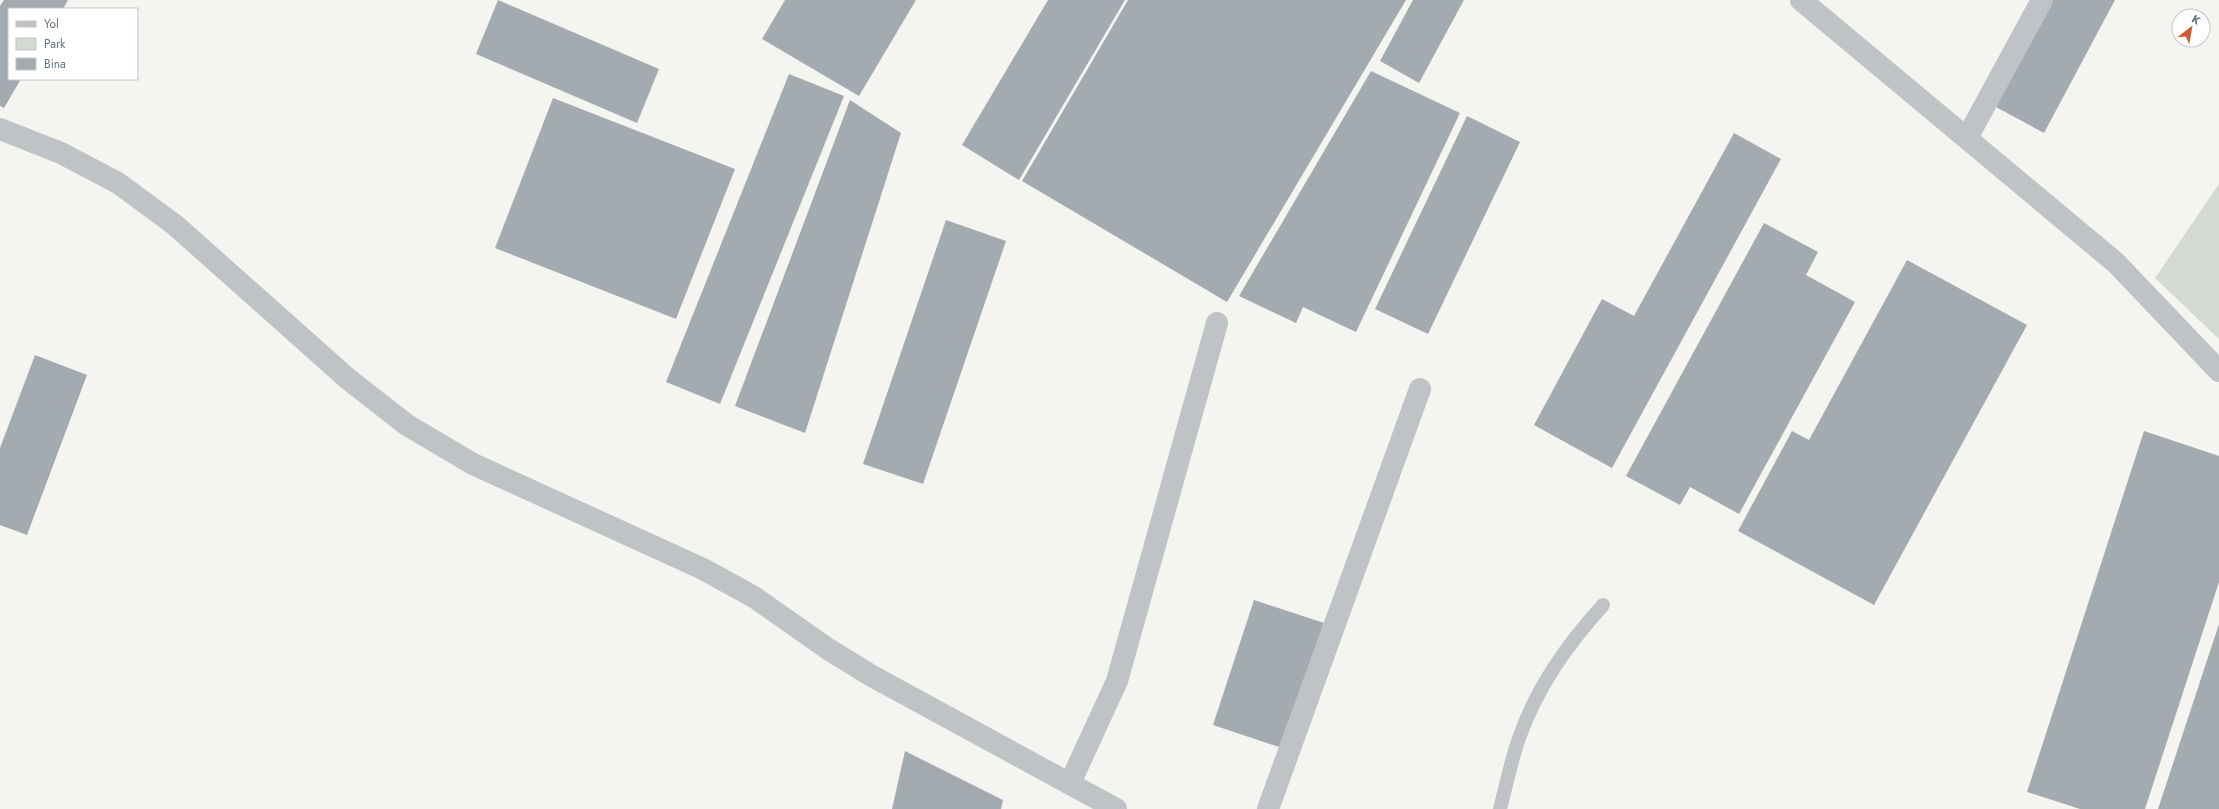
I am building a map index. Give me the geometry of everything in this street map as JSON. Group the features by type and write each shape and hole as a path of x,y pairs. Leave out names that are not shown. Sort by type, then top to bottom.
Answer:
{"street":[{"path":"1801,0 2116,263 2219,371"},
{"path":"1967,138 2042,0"},
{"path":"0,129 68,156 118,183 169,220 348,379 407,425 472,464 703,569 754,596 828,649 872,676 1116,809"},
{"path":"1070,783 1117,681 1217,323"},
{"path":"1268,809 1420,389"}],"lane":[{"path":"1500,809 1519,739 1543,686 1560,657 1603,605"}],"green space":[{"path":"2219,184 2219,339 2155,278"}],"building":[{"path":"4,0 68,0 64,8 8,8 8,80 20,80 4,108 0,106 0,6"},
{"path":"498,0 659,69 637,123 476,54"},
{"path":"785,0 916,0 859,96 762,39"},
{"path":"1048,0 1125,0 1019,180 962,145"},
{"path":"1128,0 1406,0 1227,302 1022,181"},
{"path":"1413,0 1464,0 1419,83 1380,61"},
{"path":"2050,0 2115,0 2044,133 1994,106"},
{"path":"1371,71 1460,113 1356,332 1303,307 1296,323 1239,296"},
{"path":"789,74 844,96 720,404 666,382"},
{"path":"553,98 735,169 676,319 495,248"},
{"path":"850,100 901,133 805,433 735,406"},
{"path":"1467,116 1520,142 1428,334 1375,309"},
{"path":"1734,133 1781,159 1612,468 1534,425 1602,299 1634,316"},
{"path":"946,220 1006,241 923,484 863,464"},
{"path":"1764,223 1818,252 1806,275 1855,302 1739,514 1690,487 1680,505 1626,476"},
{"path":"1907,260 2027,325 1874,605 1738,531 1792,431 1809,440"},
{"path":"35,355 87,375 27,535 0,525 0,448"},
{"path":"2144,431 2219,456 2219,582 2145,809 2080,809 2027,792"},
{"path":"1254,600 1324,623 1282,748 1213,725"},
{"path":"2219,624 2219,809 2158,809"},
{"path":"905,751 1003,800 1001,809 892,809"}]}
